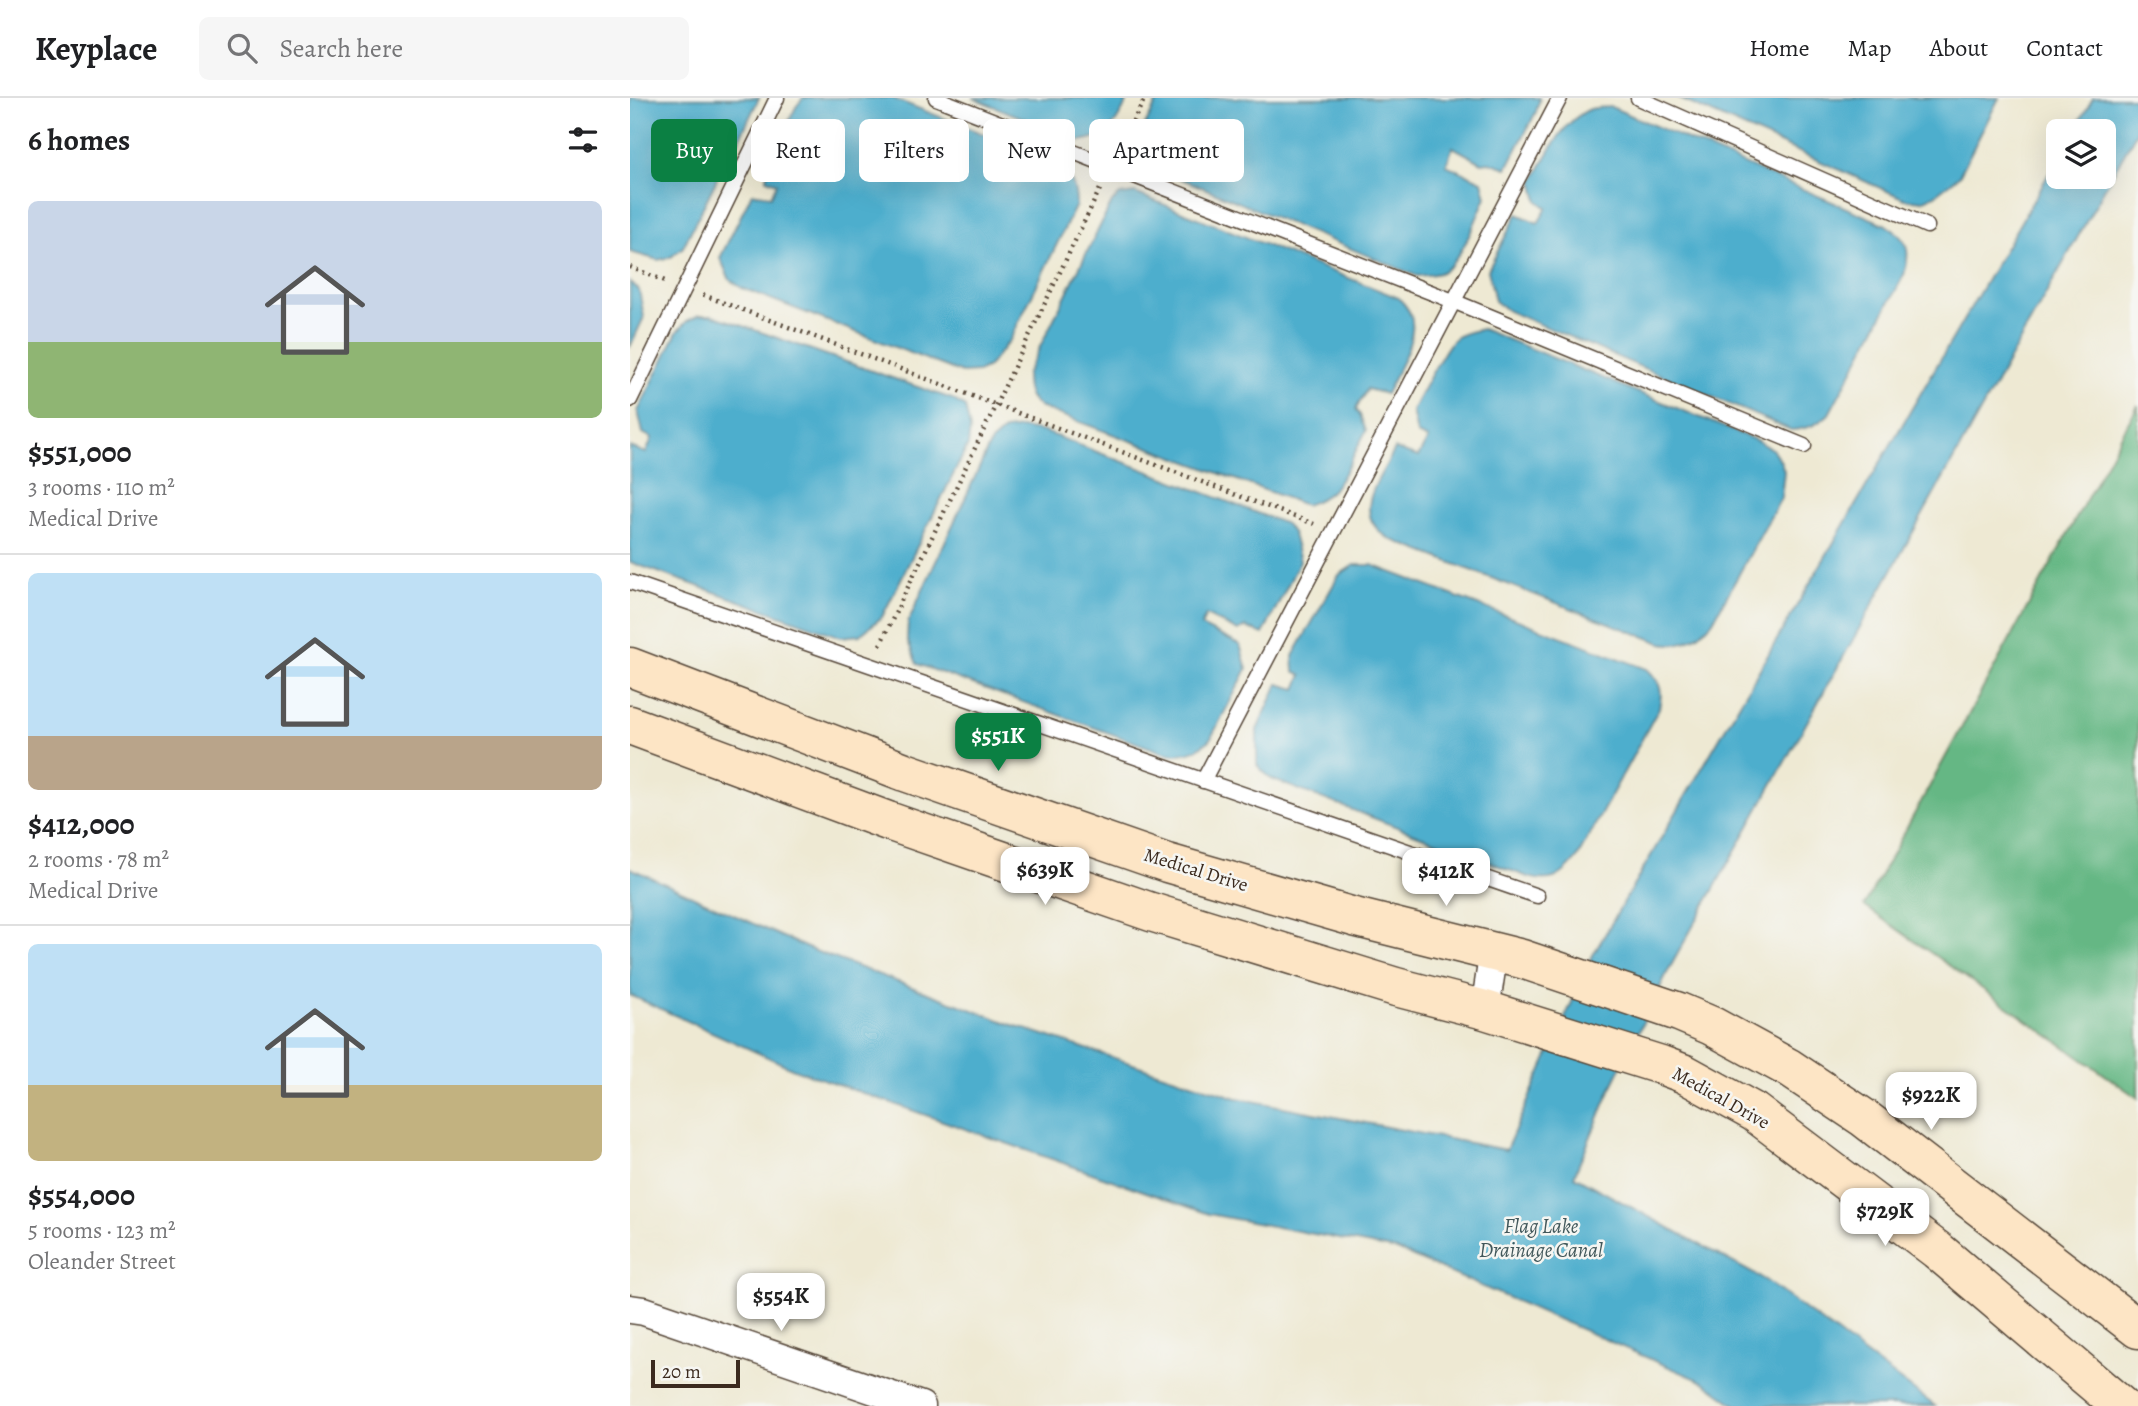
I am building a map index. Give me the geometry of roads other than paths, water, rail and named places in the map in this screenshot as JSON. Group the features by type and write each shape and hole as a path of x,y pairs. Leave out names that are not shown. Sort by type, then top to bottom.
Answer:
{"street":[{"name":"Medical Drive","path":"630,667 905,772 1167,863 1354,917 1508,955 1679,1012 1712,1026 1789,1068 1864,1118 2138,1329"},
{"name":"Medical Drive","path":"630,724 888,821 1151,912 1396,986 1493,1012 1661,1065 1696,1081 1754,1112 1937,1250 2121,1406"},
{"path":"1493,1012 1508,955"},
{"path":"630,1309 644,1311 920,1406"}],"lane":[{"path":"630,400 777,98"},
{"path":"936,98 1453,301 1804,446"},
{"path":"1203,781 1560,98"},
{"path":"1638,98 1927,226"},
{"path":"630,582 1537,896"}],"water":[{"path":"630,98 759,98 737,144 737,119 651,119 651,182 716,182 683,247 671,257 658,260 630,252"},
{"path":"803,98 892,98 945,119 859,119 859,182 969,182 969,128 983,134 983,182 1072,182 1076,205 1010,340 988,367 978,372 962,373 742,288 730,280 720,258 752,193 771,196 777,183 774,182 845,182 845,119 790,119"},
{"path":"973,98 1129,98 1117,119 1089,119 1089,139 1075,139 1075,119 1025,119"},
{"path":"1159,98 1540,98 1536,112 1507,168 1489,162 1482,163 1453,147 1446,165 1482,181 1486,197 1467,240 1454,261 1439,273 1417,276 1189,182 1244,182 1244,119 1148,119"},
{"path":"1678,98 1999,98 1959,176 1935,195 1922,201 1905,199"},
{"name":"Flag Lake Drainage Canal","path":"2093,98 2138,98 2138,129 2116,168 2116,119 2081,119"},
{"path":"1611,107 1886,225 1904,241 1907,258 1904,275 1829,414 1820,421 1791,430 1508,311 1495,301 1488,270 1517,214 1538,223 1547,208 1538,201 1533,181 1550,151 1563,131 1578,116 1591,109"},
{"name":"Flag Lake Drainage Canal","path":"2046,179 2046,189 2105,189 1668,971 1611,1088 1574,1176 1765,1280 1935,1406 1737,1406 1704,1382 1397,1250 1209,1214 794,1069 630,995 630,868 807,948 1016,1026 1237,1098 1506,1150 1593,955"},
{"path":"1135,193 1399,298 1407,309 1412,325 1405,356 1386,394 1367,389 1356,409 1366,431 1340,480 1323,497 1305,505 1042,408 1031,398 1027,391 1026,375 1112,202 1120,195"},
{"path":"630,282 639,290 644,317 630,347"},
{"path":"699,315 712,315 952,399 965,407 970,429 968,445 882,617 860,635 841,637 630,562 630,447 646,453 652,438 643,433 638,411 677,332 687,321"},
{"path":"1482,329 1758,441 1773,450 1784,471 1781,498 1713,621 1702,632 1690,640 1676,644 1661,643 1392,540 1379,531 1369,509 1375,486 1395,449 1418,457 1428,439 1417,434 1412,411 1450,343 1465,333"},
{"path":"1022,428 1045,432 1286,524 1293,534 1300,561 1263,634 1246,627 1238,631 1206,615 1201,626 1240,645 1247,669 1211,738 1196,750 1178,754 1165,753 917,664 907,639 908,622 991,442 1005,430"},
{"path":"1354,565 1372,565 1647,669 1655,678 1661,691 1659,708 1577,858 1561,874 1544,880 1528,877 1271,779 1257,765 1257,730 1278,684 1296,689 1302,675 1294,671 1293,656 1339,575"}]}
